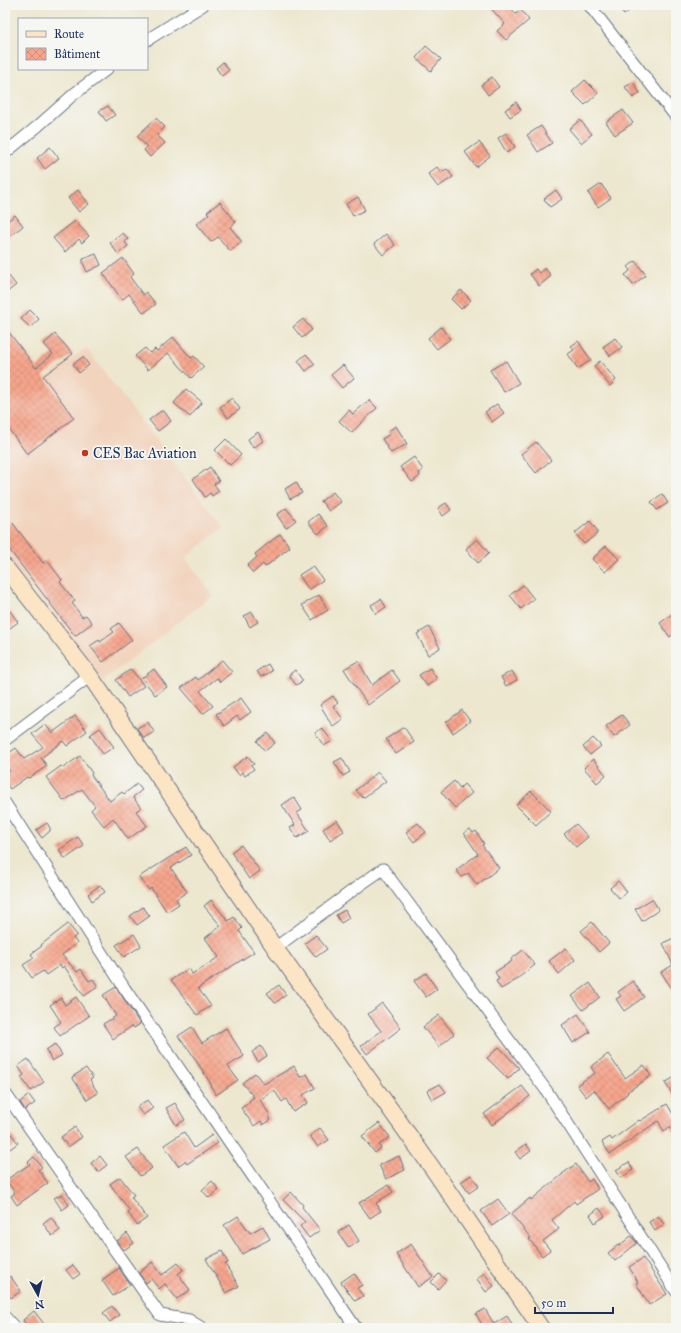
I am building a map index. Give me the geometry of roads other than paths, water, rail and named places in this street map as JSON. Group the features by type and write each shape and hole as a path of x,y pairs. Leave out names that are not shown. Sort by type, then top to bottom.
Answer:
{"street":[{"path":"148,39 203,5"},
{"path":"589,5 672,105 676,117"},
{"path":"5,153 74,94 107,70"},
{"path":"5,567 90,676 275,948 433,1169 541,1328"},
{"path":"5,740 90,676"},
{"path":"5,803 125,989 356,1328"},
{"path":"275,948 383,869 546,1090 676,1291"},
{"path":"5,1093 160,1314 189,1320 202,1328"},
{"path":"5,1317 15,1328"}],"place":[{"name":"CES Bac Aviation","path":"85,453"}]}
